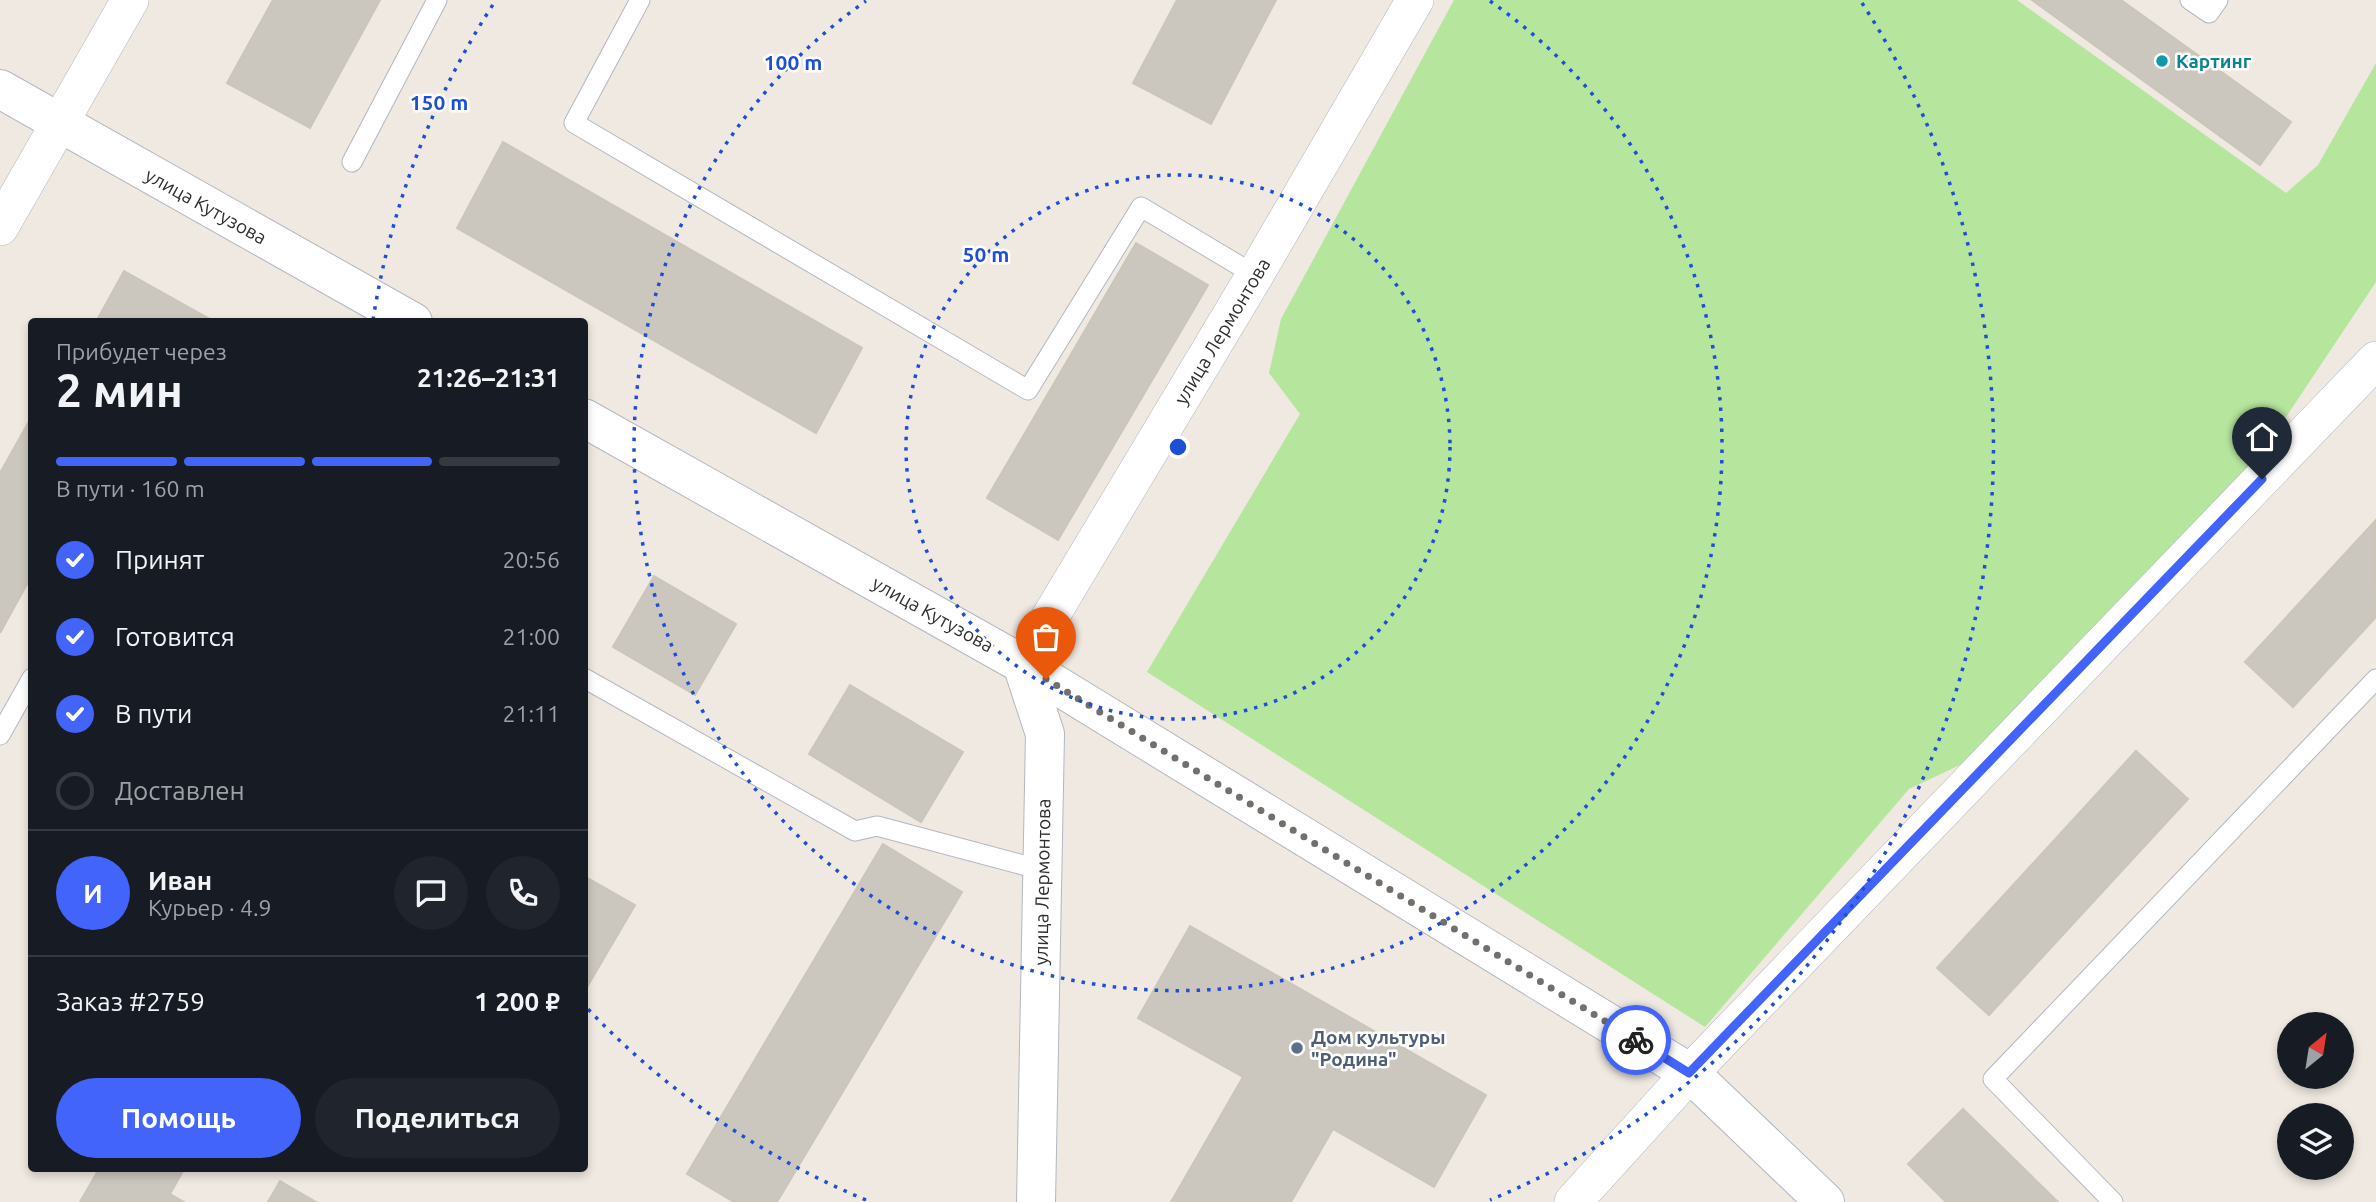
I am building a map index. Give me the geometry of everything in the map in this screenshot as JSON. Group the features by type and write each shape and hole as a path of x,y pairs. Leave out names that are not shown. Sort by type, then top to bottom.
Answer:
{"street":[{"path":"0,228 130,0"},
{"name":"улица Лермонтова","path":"1036,1202 1045,734 1023,664 1415,0"},
{"name":"улица Кутузова","path":"0,89 406,318"},
{"path":"1573,1202 1689,1073 2376,360"},
{"name":"улица Кутузова","path":"588,420 1023,664 1689,1073 1825,1202"}],"lane":[{"path":"352,162 438,0"},
{"path":"640,0 574,124 1028,390 1141,207 1255,275"},
{"path":"2190,0 2209,13 2218,0"},
{"path":"2113,1202 1993,1079 2376,679"},
{"path":"588,680 855,831 877,825 1042,870"},
{"path":"0,735 28,685"}],"green space":[{"path":"1454,0 2017,0 2286,193 2318,165 2376,63 2376,282 2220,516 1962,764 1909,789 1705,1027 1147,672 1300,414 1269,373 1281,319"}],"building":[{"path":"273,0 380,0 310,128 227,83"},
{"path":"1177,0 1276,0 1211,124 1133,83"},
{"name":"Картинг","path":"2032,0 2121,0 2291,122 2260,165"},
{"path":"503,142 862,348 816,433 457,228"},
{"path":"1136,243 1208,285 1058,540 987,498"},
{"path":"124,271 208,318 98,318"},
{"path":"28,423 28,582 0,633 0,473"},
{"path":"2375,521 2376,617 2293,707 2245,662"},
{"path":"654,576 736,624 695,695 613,647"},
{"path":"850,685 963,752 921,822 809,754"},
{"path":"2136,751 2188,799 1989,1015 1937,968"},
{"path":"883,844 962,892 777,1202 734,1202 687,1174"},
{"path":"588,878 635,905 588,985"},
{"name":"Дом культуры \"Родина\"","path":"1190,926 1486,1095 1434,1187 1333,1129 1291,1202 1171,1202 1243,1077 1138,1018"},
{"path":"1963,1109 2058,1202 1946,1202 1908,1164"},
{"path":"97,1172 182,1172 170,1194 184,1202 80,1202"},
{"path":"280,1181 316,1202 268,1202"}],"way so far":[{"path":"1046,679 1636,1040"}],"place":[{"name":"Картинг","path":"2162,61"},
{"name":"Дом культуры \"Родина\"","path":"1297,1048"}],"route":[{"path":"1636,1040 1689,1073 2262,479"}]}
